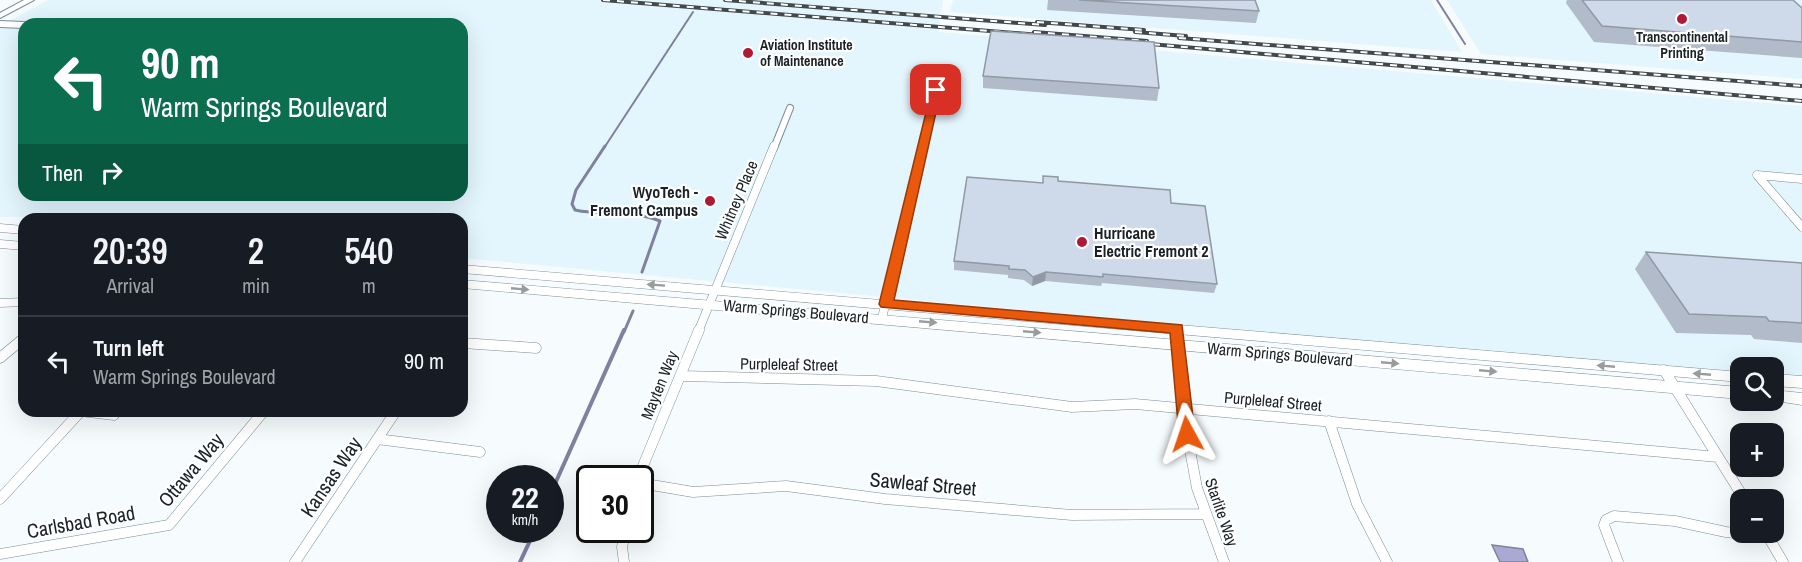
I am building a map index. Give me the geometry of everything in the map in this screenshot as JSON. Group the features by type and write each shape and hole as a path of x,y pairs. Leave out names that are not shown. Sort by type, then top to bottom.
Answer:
{"main road":[{"path":"0,228 18,230"},
{"path":"0,244 18,246"},
{"name":"Warm Springs Boulevard","path":"468,270 714,289 1178,345 1730,392"},
{"path":"468,276 478,277 491,272"},
{"name":"Warm Springs Boulevard","path":"468,284 708,304 884,311 1177,329 1730,376"},
{"path":"1784,381 1802,382"},
{"path":"1784,397 1802,399"}],"street":[{"path":"0,16 30,0"},
{"path":"0,24 18,25"},
{"path":"884,311 936,90"},
{"name":"Whitney Place","path":"708,304 790,108"},
{"path":"1802,179 1757,175 1802,226"},
{"path":"0,303 18,302"},
{"name":"Mayten Way","path":"644,465 682,376 708,304"},
{"name":"Starlite Way","path":"1177,329 1192,463 1204,514 1224,562"},
{"path":"0,358 18,343"},
{"path":"468,343 536,348"},
{"path":"1664,370 1738,489"},
{"name":"Purpleleaf Street","path":"682,376 876,381 986,398 1072,407 1135,404 1718,457"},
{"path":"0,499 75,417"},
{"name":"Ottawa Way","path":"169,525 259,417"},
{"name":"Kansas Way","path":"295,562 392,417"},
{"path":"1329,421 1354,497 1387,562"},
{"path":"377,439 480,452"},
{"name":"Sawleaf Street","path":"654,485 693,492 786,486 885,499 1072,515 1204,514"},
{"path":"1618,562 1604,525 1606,520 1614,516 1674,521 1730,532"},
{"name":"Carlsbad Road","path":"0,554 169,525"},
{"path":"623,543 624,562"},
{"path":"1772,543 1784,562"}],"shaded area":[{"path":"48,0 943,0 939,32 1802,106 1802,377 1784,375 1784,357 1730,357 1730,371 1249,331 468,259 468,213 18,213 18,217 0,217 0,26"},
{"path":"953,0 1431,0 1462,52 950,12"},
{"path":"1447,0 1802,0 1802,79 1481,54"}],"water":[{"path":"1492,545 1523,549 1528,562 1500,562"}],"building":[{"path":"1079,0 1255,0 1259,11"},
{"name":"Transcontinental Printing","path":"1582,0 1793,0 1802,8 1802,42 1602,26"},
{"path":"991,31 1154,42 1159,88 983,76"},
{"name":"Hurricane Electric Fremont 2","path":"1043,176 1058,177 1058,181 1170,190 1171,203 1205,206 1217,284 1103,274 1103,277 1046,272 1033,277 1025,270 1009,269 1009,266 954,261 967,177 1043,183"},
{"path":"1646,252 1802,263 1802,323 1769,321 1766,317 1689,314"}],"waterway":[{"path":"1437,0 1465,44"},
{"path":"604,148 693,12"},
{"path":"605,146 576,190 572,204 575,210 639,215 660,221 642,272"},
{"path":"624,332 633,311"},
{"path":"563,465 624,330"},
{"path":"520,562 529,543"}],"railway":[{"path":"603,0 1040,35"},
{"path":"725,0 1045,25"},
{"path":"1037,22 1144,30"},
{"path":"1034,32 1147,41"},
{"path":"1135,32 1186,36"},
{"path":"1179,38 1802,86"},
{"path":"1139,43 1802,101"}],"place":[{"name":"Transcontinental Printing","path":"1682,19"},
{"name":"Aviation Institute of Maintenance","path":"748,53"},
{"name":"WyoTech - Fremont Campus","path":"710,201"},
{"name":"Hurricane Electric Fremont 2","path":"1082,242"}],"route":[{"path":"936,90 886,304 1177,329 1187,434"}]}
